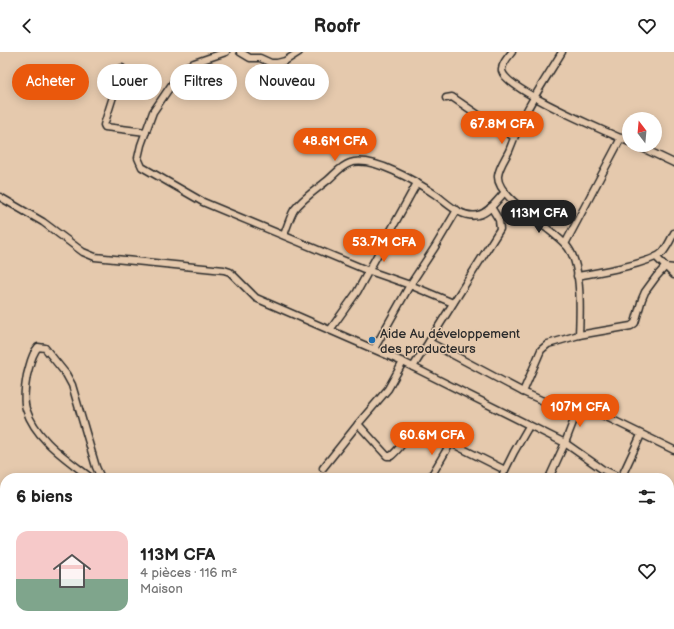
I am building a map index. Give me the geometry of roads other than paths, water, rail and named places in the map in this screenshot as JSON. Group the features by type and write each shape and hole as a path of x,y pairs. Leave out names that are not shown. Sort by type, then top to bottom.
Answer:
{"street":[{"path":"226,52 182,68 153,112 138,158 142,167 203,202 369,271 410,285 453,303"},
{"path":"240,52 250,58 260,58 270,63 277,63 285,61 299,52"},
{"path":"512,52 503,65 502,70 513,83 534,98 621,138 565,244"},
{"path":"562,52 526,112 501,167 498,177 500,185 505,192 533,218 565,244 572,255 577,276 580,312 579,335"},
{"path":"446,98 452,97 456,99 514,137"},
{"path":"112,100 104,127 146,132"},
{"path":"651,152 674,163"},
{"path":"284,235 294,211 302,202 342,167 357,161 391,170 417,183 457,210 467,214 478,216 491,207 505,192"},
{"path":"330,330 357,292 417,183"},
{"path":"0,197 43,222 83,252 95,257 224,270 230,272 256,298 403,362 565,443 607,473"},
{"path":"414,368 500,229 499,220 491,207"},
{"path":"374,349 410,285 457,210"},
{"path":"577,276 594,274 632,265 656,257 663,252 674,233"},
{"path":"656,257 674,275"},
{"path":"665,267 674,268"},
{"path":"524,392 541,350 548,344 579,335 612,331 635,323 645,292 665,267"},
{"path":"429,342 524,392 575,415"},
{"path":"85,473 47,442 39,433 26,409 25,388 32,353 38,347 45,348 66,374 72,385 99,473"},
{"path":"323,468 358,424 388,390 403,362"},
{"path":"551,473 565,443 579,405 581,404 674,450"},
{"path":"358,424 387,456 391,456 395,453 409,436 418,430 423,429 450,444 505,470"},
{"path":"504,473 529,426"},
{"path":"623,473 641,435"},
{"path":"433,473 450,444"}],"place":[{"name":"Aide Au développement des producteurs","path":"372,340"}]}
